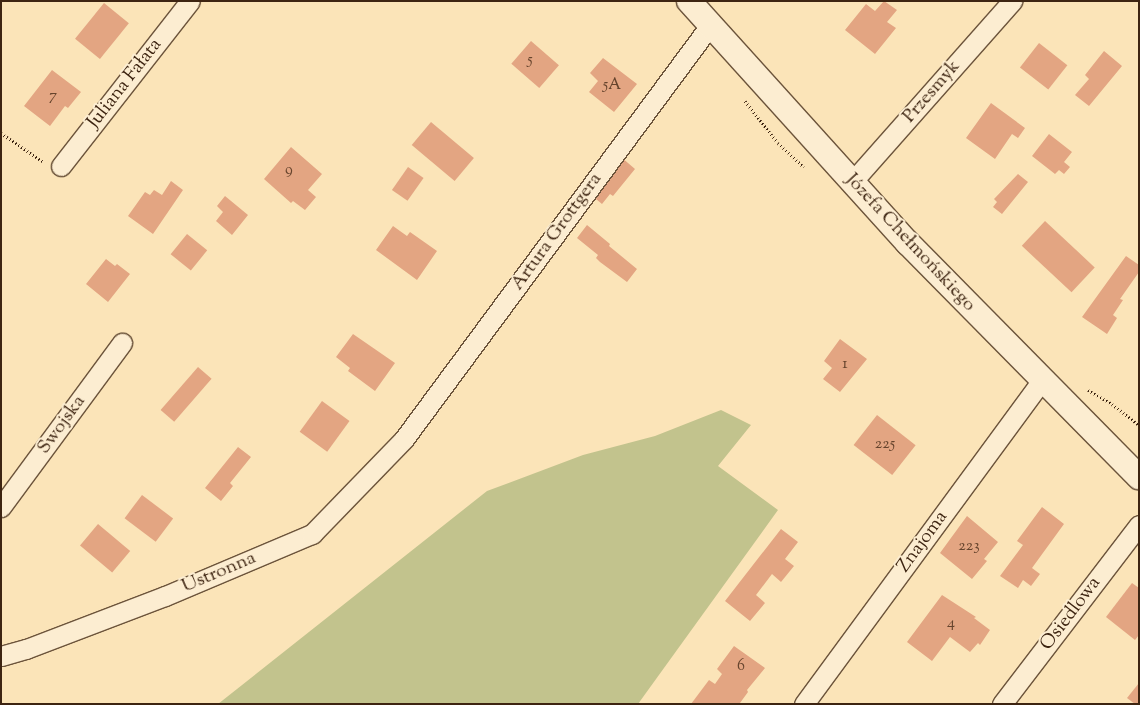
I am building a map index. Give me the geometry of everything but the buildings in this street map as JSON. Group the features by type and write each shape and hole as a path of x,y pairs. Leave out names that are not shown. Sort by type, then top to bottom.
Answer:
{"street":[{"name":"Juliana Fałata","path":"61,166 190,1"},
{"name":"Józefa Chełmońskiego","path":"690,1 908,243 1139,478"},
{"name":"Przesmyk","path":"852,182 1012,1"},
{"name":"Artura Grottgera","path":"404,439 711,24"},
{"name":"Swojska","path":"1,507 122,343"},
{"name":"Znajoma","path":"804,704 1042,380"},
{"name":"Ustronna","path":"1,656 26,649 165,596 312,534 404,439"},
{"name":"Osiedlowa","path":"1002,704 1139,525"}],"path":[{"path":"1,133 56,170 61,166"},
{"path":"1112,404 1139,426"}],"green space":[{"path":"721,410 751,425 718,466 778,510 638,704 218,704 487,491 583,455 655,436"}]}
